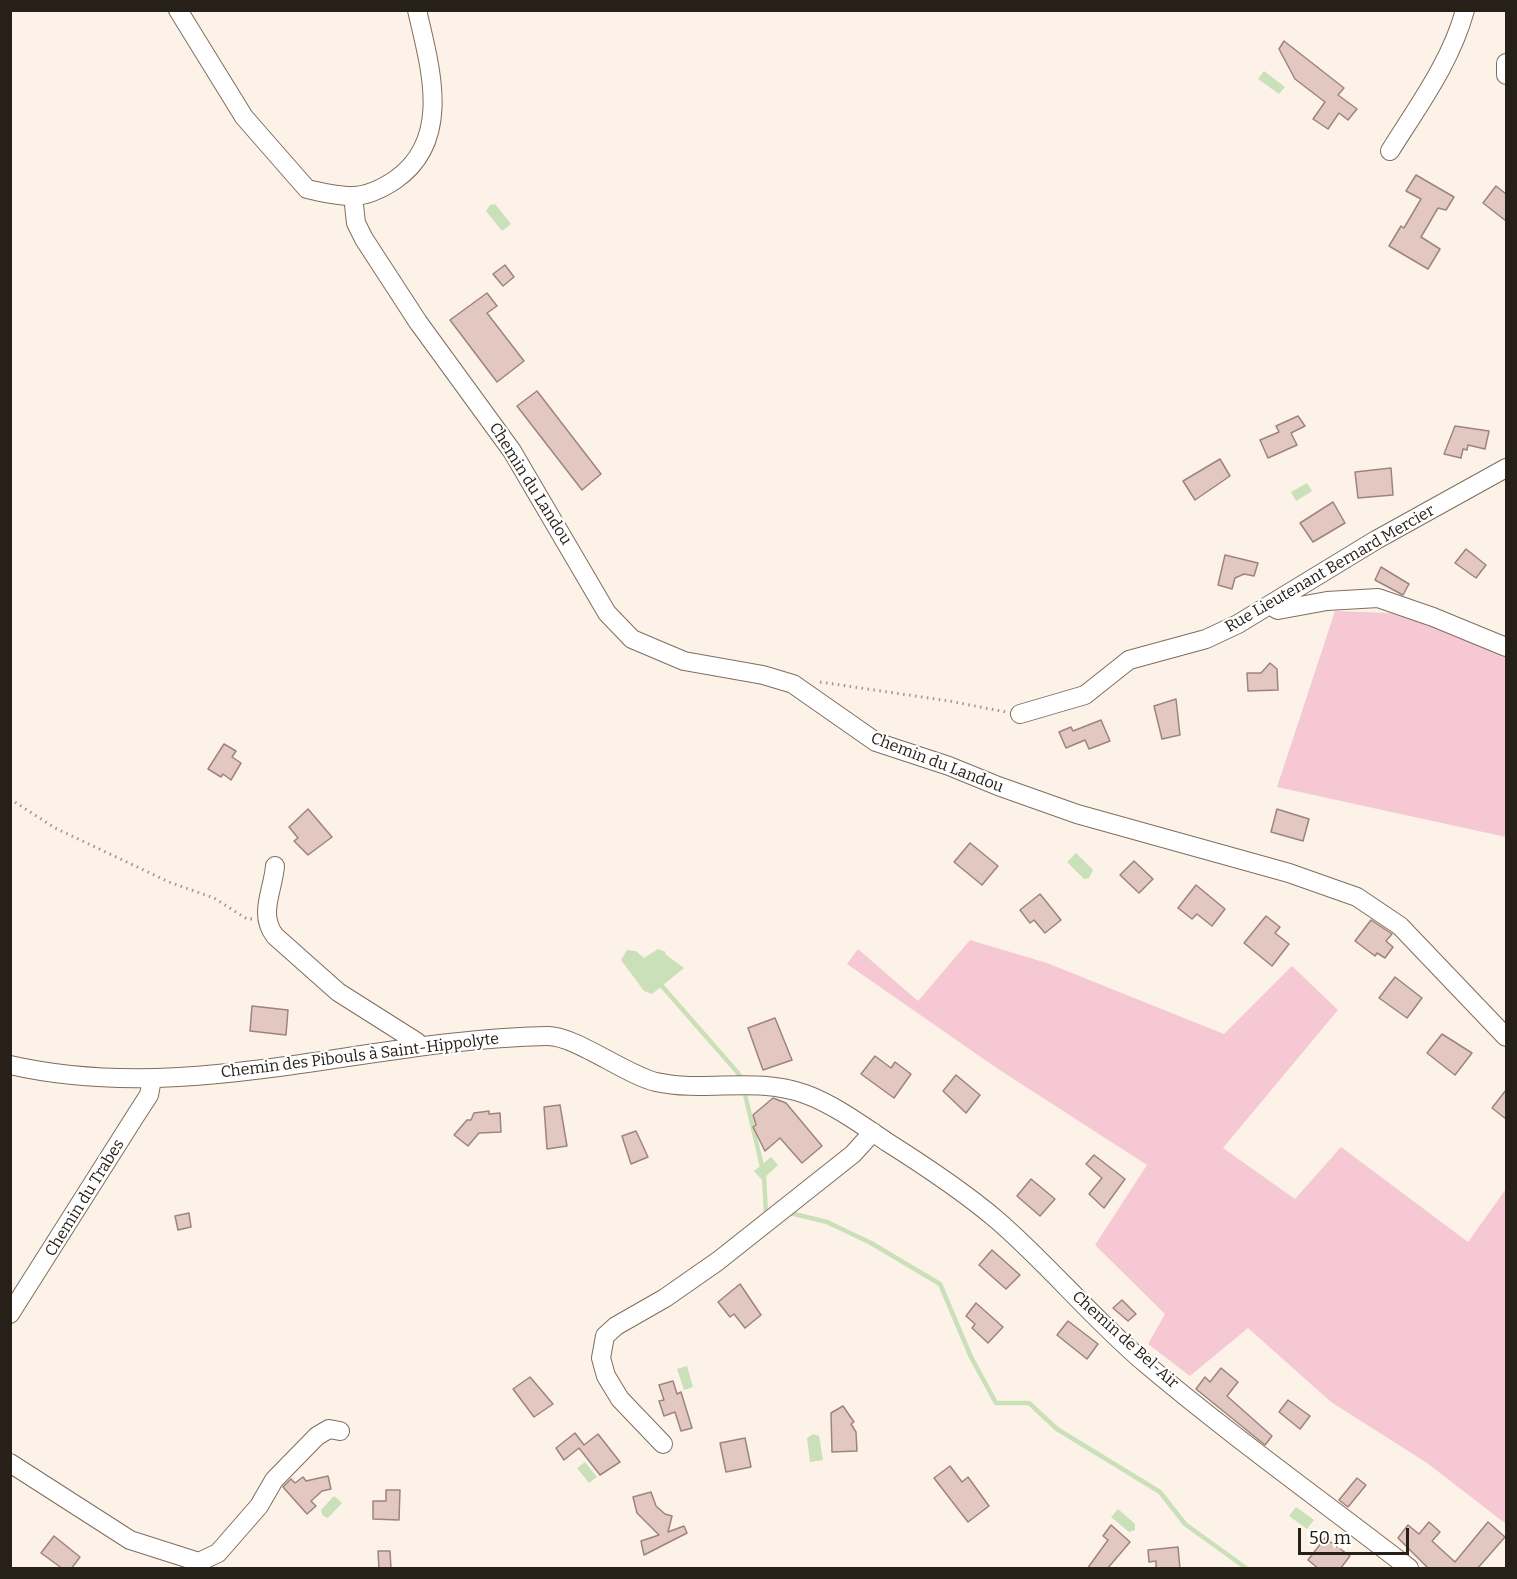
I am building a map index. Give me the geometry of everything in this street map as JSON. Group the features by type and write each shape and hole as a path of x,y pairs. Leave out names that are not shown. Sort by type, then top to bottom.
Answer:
{"street":[{"path":"178,10 244,117 307,189 353,196 380,189 402,175 420,153 430,132 433,93 417,10"},
{"path":"1390,151 1451,51 1465,10"},
{"path":"1506,63 1506,75"},
{"name":"Chemin du Landou","path":"353,196 356,223 364,238 418,322 512,452 614,623 637,642 684,662 763,675 802,688 848,725 890,748 949,766 1077,814 1289,873 1357,897 1400,926 1506,1036"},
{"name":"Rue Lieutenant Bernard Mercier","path":"1020,714 1079,698 1129,660 1206,639 1238,624 1376,540 1506,468"},
{"path":"1269,605 1278,610 1328,601 1378,598 1506,646"},
{"path":"275,866 266,918 275,936 330,985 417,1042 417,1047"},
{"name":"Chemin des Pibouls à Saint-Hippolyte","path":"10,1065 39,1071 152,1079 250,1071 417,1047 553,1035 655,1082 725,1087 762,1083 808,1094 873,1132"},
{"name":"Chemin du Trabes","path":"10,1314 149,1095 152,1079"},
{"path":"663,1444 626,1407 606,1376 600,1358 605,1336 616,1326 665,1298 718,1261 853,1154 873,1132"},
{"name":"Chemin de Bel-Air","path":"873,1132 934,1173 996,1220 1144,1362 1409,1569"},
{"path":"10,1463 130,1540 199,1562 218,1552 255,1511 274,1479 317,1436 329,1429 340,1431"}],"path":[{"path":"802,688 811,682 820,682 1020,714"},
{"path":"10,799 55,828 169,882 214,898 247,919 266,918"}],"shaded area":[{"path":"1264,71 1285,87 1279,94 1258,79"},
{"path":"495,204 511,224 502,231 486,211 490,205"},
{"path":"1307,483 1312,491 1296,501 1291,492"},
{"path":"1335,611 1390,613 1506,647 1506,837 1277,787"},
{"path":"1076,853 1093,870 1089,878 1084,879 1067,862"},
{"path":"970,940 1047,963 1224,1034 1292,966 1338,1010 1223,1148 1295,1199 1341,1147 1468,1242 1506,1189 1506,1524 1427,1463 1331,1402 1248,1328 1190,1376 1148,1344 1165,1314 1095,1245 1147,1165 998,1069 847,964 858,949 918,1001"},
{"path":"658,949 666,952 665,954 684,968 652,994 644,991 621,960 627,950 636,951 644,958"},
{"path":"771,1157 778,1165 762,1180 754,1171"},
{"path":"687,1366 693,1387 684,1390 677,1369"},
{"path":"813,1434 819,1436 823,1460 810,1462 807,1438"},
{"path":"585,1462 597,1477 589,1483 577,1468"},
{"path":"334,1496 342,1503 328,1518 323,1516 321,1510"},
{"path":"1296,1507 1314,1520 1307,1529 1289,1516"},
{"path":"1118,1509 1135,1524 1135,1530 1129,1532 1111,1517"}],"building":[{"path":"1284,41 1344,88 1338,95 1357,109 1348,120 1339,113 1328,129 1313,119 1325,102 1295,79 1279,49"},
{"path":"1416,175 1454,197 1446,210 1438,208 1421,237 1440,249 1428,269 1389,246 1401,226 1404,228 1421,199 1406,191"},
{"path":"1496,186 1506,194 1506,221 1483,203"},
{"path":"505,265 514,277 503,286 493,274"},
{"path":"487,293 497,306 487,313 524,361 497,382 450,320"},
{"path":"537,391 601,474 582,490 517,406"},
{"path":"1298,416 1305,426 1291,433 1297,445 1268,458 1260,440 1279,432 1276,426"},
{"path":"1455,426 1489,431 1485,449 1468,445 1467,450 1463,449 1461,458 1444,454"},
{"path":"1220,459 1230,476 1195,500 1183,481"},
{"path":"1391,468 1393,495 1358,498 1355,472"},
{"path":"1333,502 1345,523 1313,542 1300,523"},
{"path":"1466,549 1486,565 1476,578 1455,563"},
{"path":"1225,555 1258,563 1254,576 1244,574 1235,578 1232,589 1218,585"},
{"path":"1381,567 1409,584 1403,595 1375,580"},
{"path":"1270,663 1277,669 1278,690 1248,691 1247,673 1261,673"},
{"path":"1176,699 1180,735 1162,739 1154,706"},
{"path":"1101,720 1110,741 1089,749 1085,740 1066,748 1059,732 1071,727 1073,731"},
{"path":"224,744 236,751 232,757 241,763 231,780 223,774 221,777 208,769"},
{"path":"308,809 332,837 308,855 294,841 298,838 289,827"},
{"path":"1277,809 1309,819 1303,841 1271,832"},
{"path":"970,843 998,866 982,885 954,862"},
{"path":"1134,861 1153,879 1139,893 1120,875"},
{"path":"1196,885 1225,909 1212,926 1197,914 1192,919 1178,908"},
{"path":"1040,894 1061,920 1045,933 1034,920 1030,923 1020,910"},
{"path":"1266,916 1280,927 1275,933 1289,944 1272,966 1244,943"},
{"path":"1371,920 1392,934 1386,941 1393,947 1385,958 1377,953 1375,956 1355,941"},
{"path":"1395,977 1422,998 1407,1018 1379,998"},
{"path":"252,1006 288,1010 286,1035 250,1031"},
{"path":"775,1018 792,1060 763,1070 748,1028"},
{"path":"1442,1034 1472,1053 1455,1075 1427,1053"},
{"path":"875,1056 891,1068 895,1062 911,1074 894,1098 861,1074"},
{"path":"956,1075 980,1095 966,1113 943,1091"},
{"path":"1506,1090 1506,1119 1492,1108"},
{"path":"773,1098 786,1103 822,1146 802,1163 780,1138 765,1151 753,1127 756,1125 753,1115"},
{"path":"560,1105 567,1146 547,1149 544,1107"},
{"path":"489,1111 489,1114 500,1113 501,1132 479,1133 468,1146 454,1135 467,1120 471,1120 474,1113"},
{"path":"636,1131 648,1157 631,1164 622,1136"},
{"path":"1094,1155 1125,1179 1104,1208 1089,1194 1102,1178 1086,1164"},
{"path":"1031,1179 1055,1199 1040,1216 1017,1196"},
{"path":"189,1213 191,1227 178,1230 175,1216"},
{"path":"992,1250 1020,1275 1006,1289 979,1265"},
{"path":"740,1284 761,1315 745,1328 734,1314 730,1317 718,1302"},
{"path":"1122,1300 1136,1314 1128,1321 1113,1308"},
{"path":"976,1303 1003,1327 988,1343 972,1328 975,1324 966,1316"},
{"path":"1068,1321 1098,1344 1087,1359 1057,1335"},
{"path":"1221,1368 1238,1382 1227,1396 1272,1436 1265,1445 1196,1389 1205,1377 1210,1382"},
{"path":"530,1377 553,1404 534,1417 513,1389"},
{"path":"673,1381 677,1394 681,1392 692,1428 681,1431 675,1412 664,1416 659,1401 664,1400 659,1385"},
{"path":"1288,1400 1310,1416 1300,1429 1279,1412"},
{"path":"843,1406 854,1422 851,1424 856,1432 857,1451 832,1452 831,1413"},
{"path":"575,1433 584,1445 598,1434 620,1462 600,1475 579,1448 564,1460 556,1448"},
{"path":"745,1438 751,1467 726,1472 720,1443"},
{"path":"950,1466 962,1482 968,1477 989,1506 968,1522 934,1478"},
{"path":"328,1476 331,1489 322,1491 311,1501 316,1506 307,1514 283,1487 291,1479 295,1483 303,1477 306,1481"},
{"path":"1357,1478 1366,1485 1348,1507 1339,1500"},
{"path":"386,1490 400,1490 399,1520 373,1519 373,1501 386,1501"},
{"path":"651,1492 656,1506 665,1514 672,1516 668,1532 684,1526 687,1533 644,1555 641,1541 659,1535 637,1513 633,1497"},
{"path":"1429,1522 1440,1532 1432,1541 1455,1562 1488,1522 1505,1537 1477,1569 1429,1569 1398,1538 1408,1525 1419,1534"},
{"path":"1111,1525 1130,1542 1107,1569 1087,1569 1108,1540 1103,1536"},
{"path":"54,1536 80,1557 71,1569 63,1569 41,1553"},
{"path":"1325,1538 1350,1556 1340,1569 1319,1569 1308,1560"},
{"path":"1178,1547 1180,1569 1156,1569 1156,1561 1149,1562 1148,1550"},
{"path":"378,1551 390,1551 391,1569 379,1569"}],"waterway":[{"path":"661,985 741,1078"},
{"path":"744,1090 764,1175 766,1215"},
{"path":"790,1213 827,1222 871,1243 940,1284 971,1357 996,1403 1029,1403 1057,1429 1160,1492 1185,1524 1246,1568"}]}
